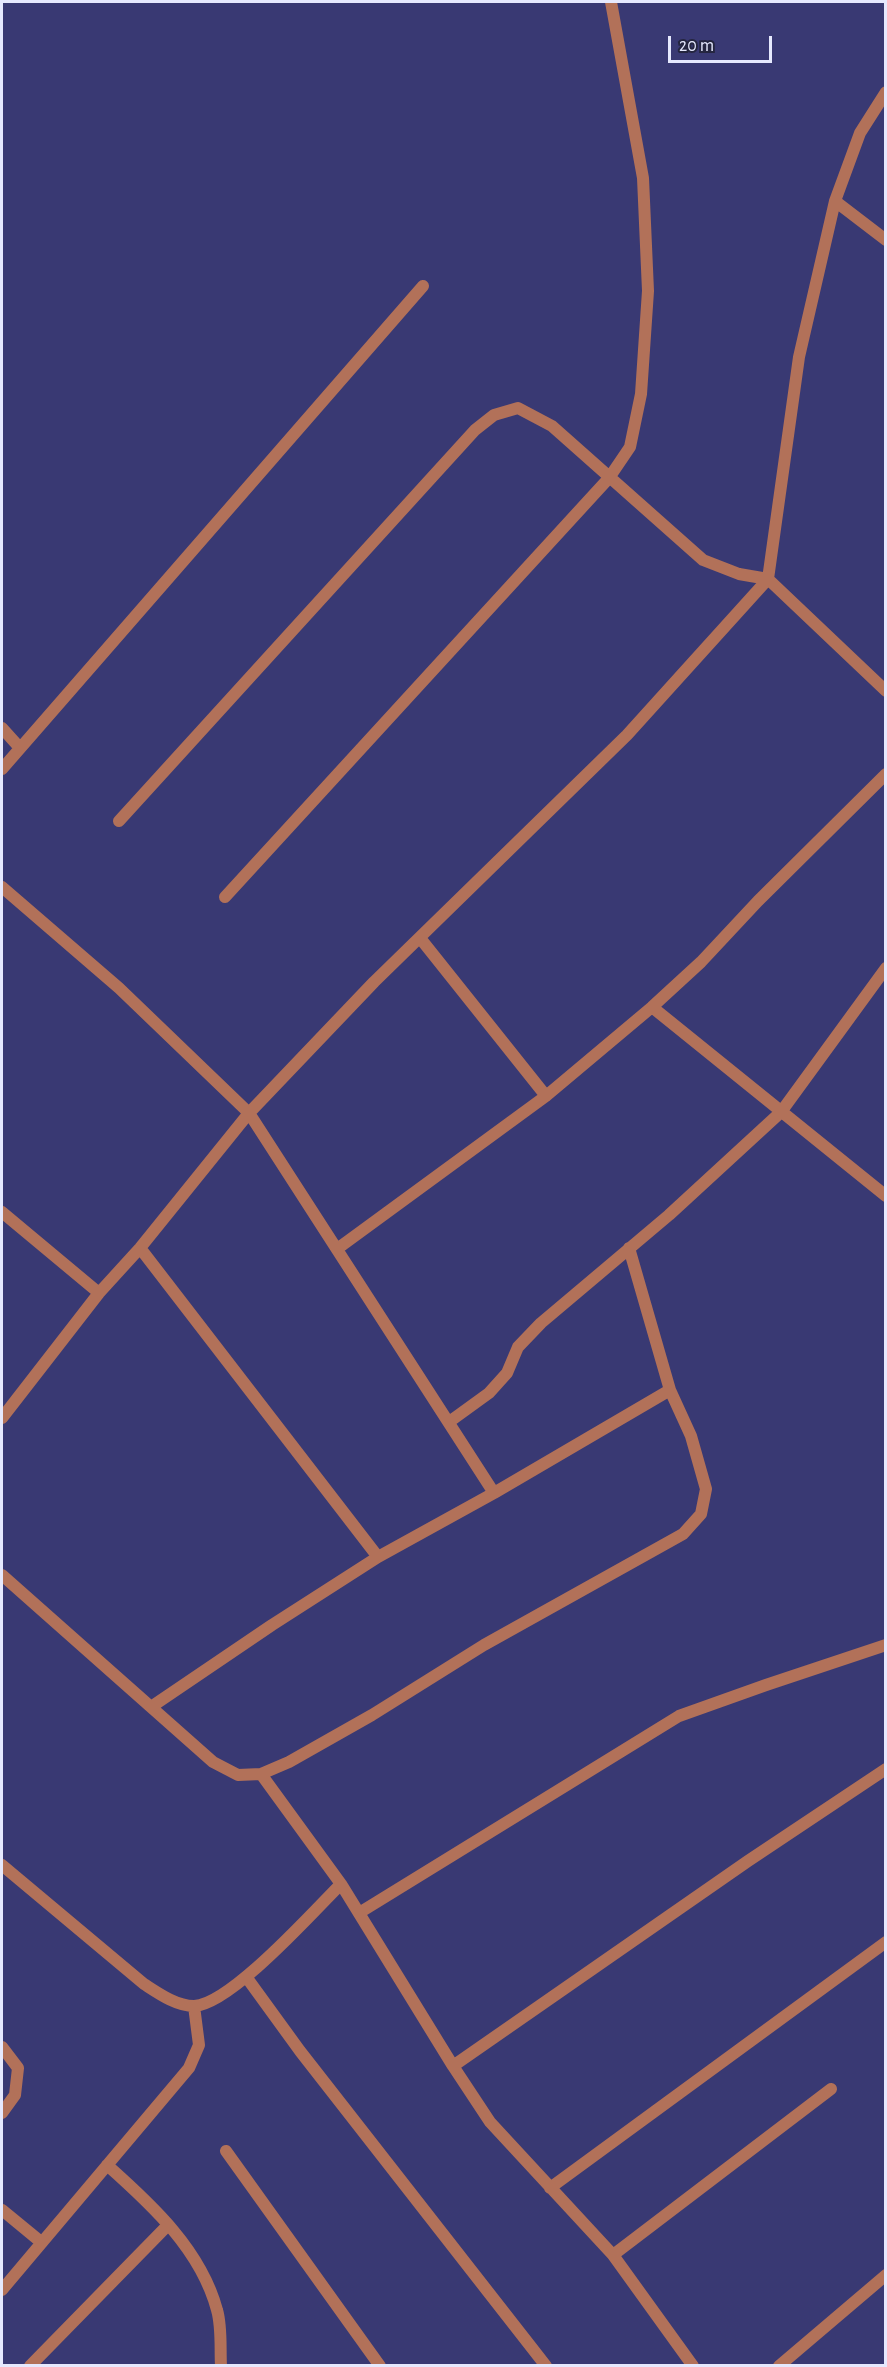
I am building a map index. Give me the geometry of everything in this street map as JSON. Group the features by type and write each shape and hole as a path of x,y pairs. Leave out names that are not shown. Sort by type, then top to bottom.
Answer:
{"street":[{"path":"225,897 609,478 630,447 641,394 648,291 643,178 611,2"},
{"path":"2,1418 99,1293 140,1248 249,1113 420,938 627,735 768,579 799,357 835,201 860,133 885,92"},
{"path":"835,201 885,240"},
{"path":"2,769 423,286"},
{"path":"119,821 475,430 494,415 518,408 552,426 703,560 739,574 768,579 885,691"},
{"path":"2,728 20,748"},
{"path":"337,1249 546,1096 652,1007 701,962 758,901 885,774"},
{"path":"2,887 119,988 249,1113 494,1493"},
{"path":"420,938 546,1096"},
{"path":"449,1422 489,1393 507,1373 518,1347 541,1323 669,1215 781,1112 885,968"},
{"path":"652,1007 885,1196"},
{"path":"2,1212 99,1293"},
{"path":"140,1248 378,1557"},
{"path":"2,1575 213,1762 238,1775 261,1774 309,1750 484,1645 683,1534 701,1514 706,1489 691,1436 670,1390 629,1248"},
{"path":"151,1707 378,1557 494,1493 670,1390"},
{"path":"359,1913 679,1716 885,1645"},
{"path":"453,2066 748,1861 885,1769"},
{"path":"261,1774 341,1884 490,2122 613,2255 693,2366"},
{"path":"2,1865 144,1984 168,1999 194,2006 222,1995 247,1978 341,1884"},
{"path":"550,2188 885,1942"},
{"path":"247,1978 300,2051 546,2366"},
{"path":"2,2290 189,2068 199,2045 194,2006"},
{"path":"2,2047 18,2068 15,2095 2,2113"},
{"path":"613,2255 831,2089"},
{"path":"226,2151 378,2365"},
{"path":"107,2165 168,2225 202,2271 218,2312 222,2366"},
{"path":"2,2210 41,2242"},
{"path":"30,2366 168,2225"},
{"path":"778,2366 885,2275"}]}
